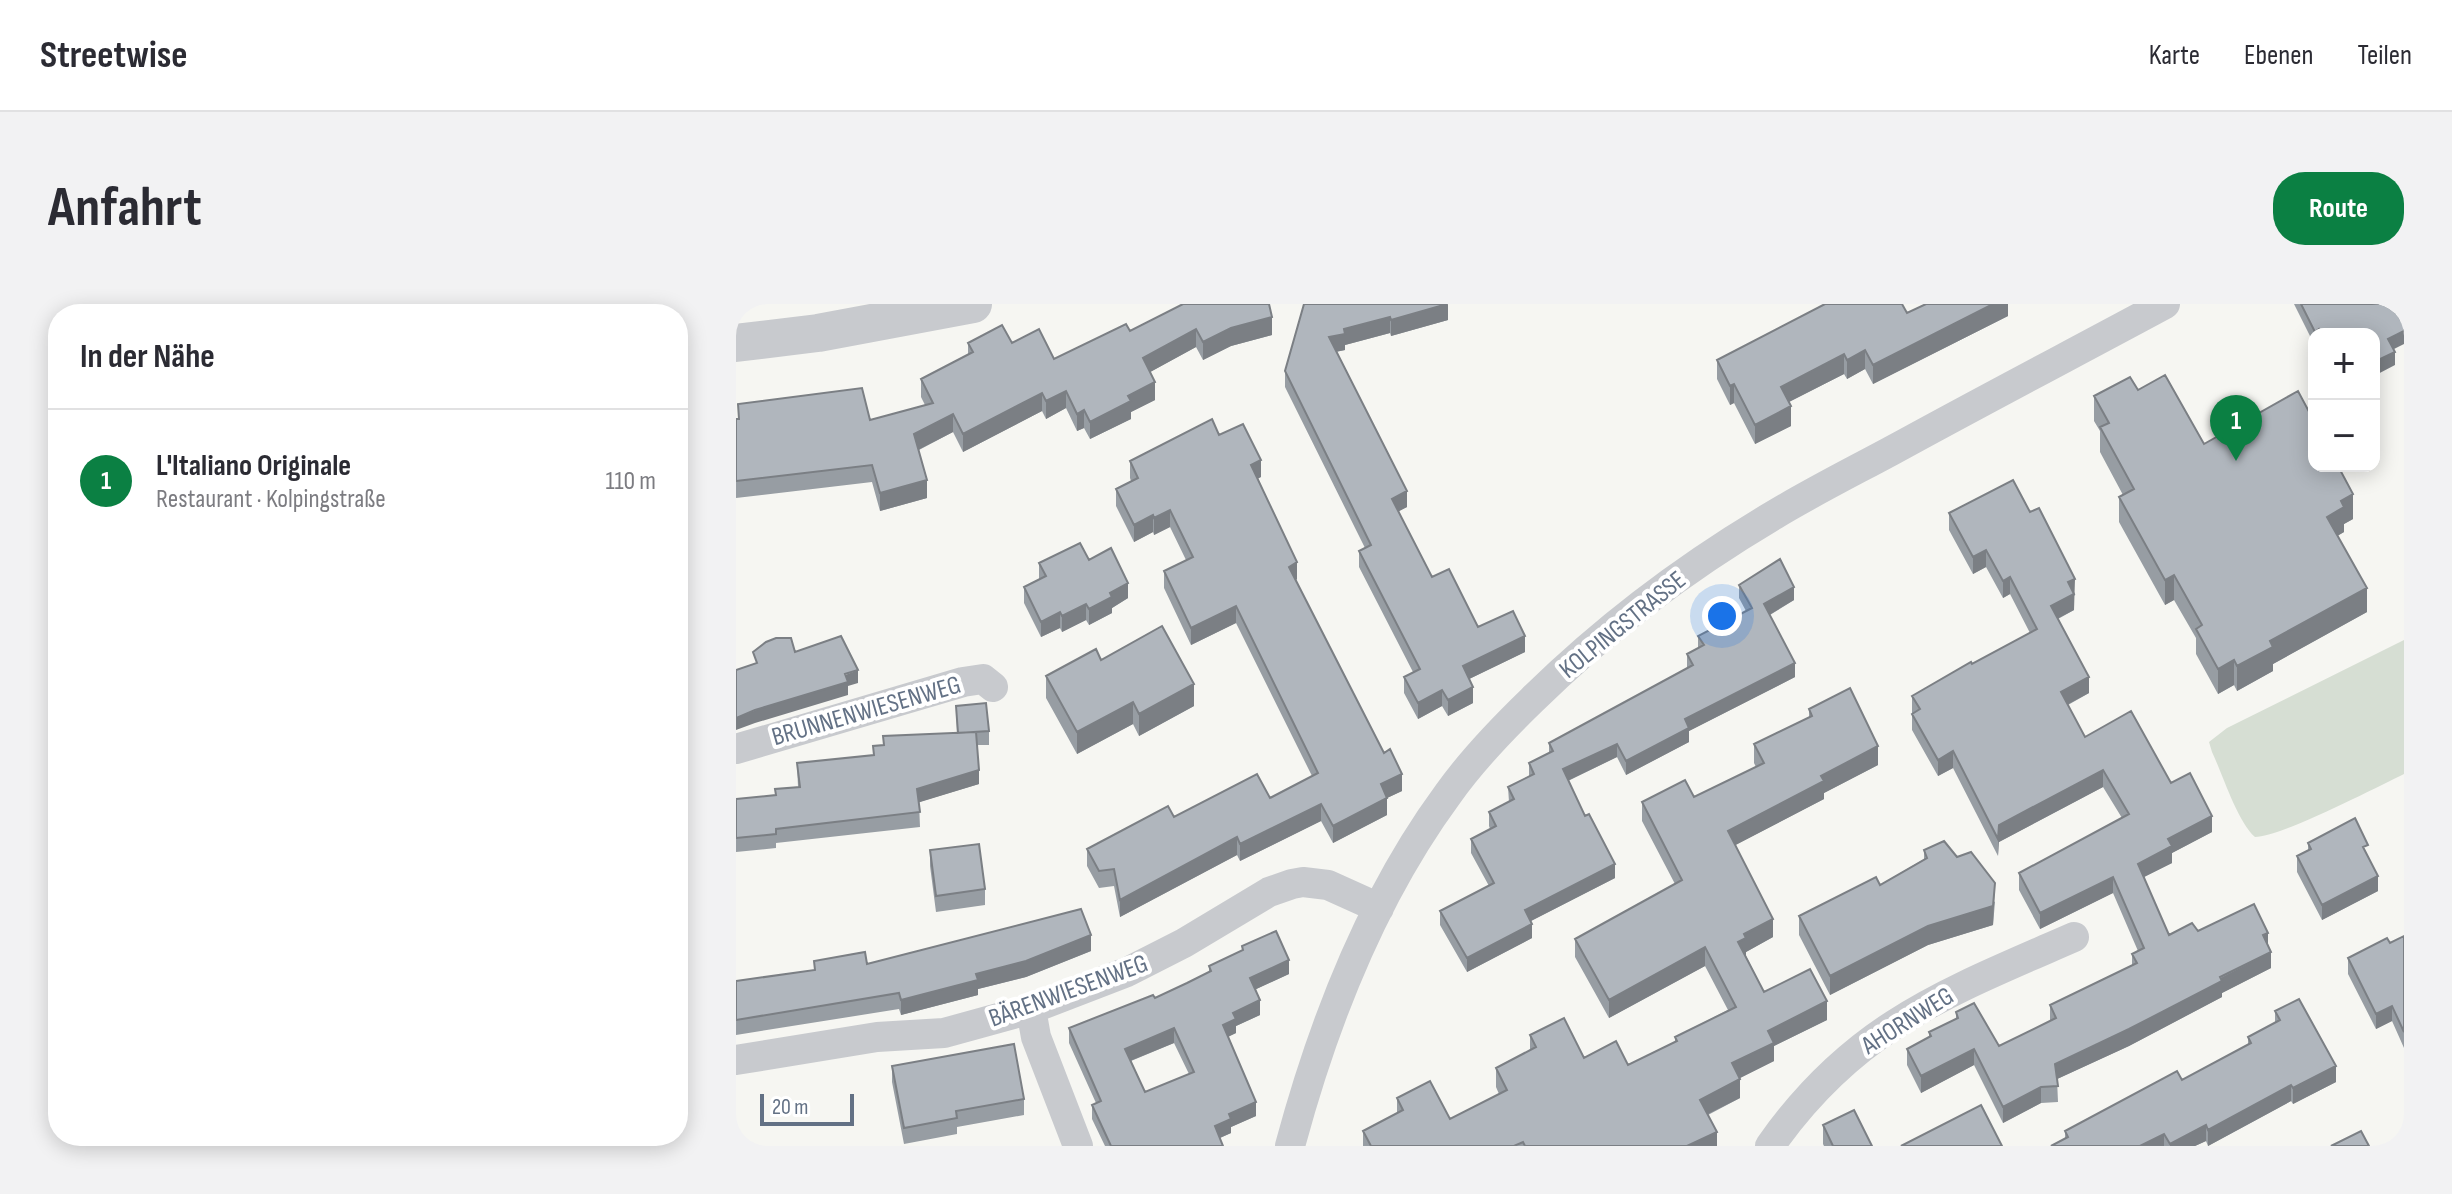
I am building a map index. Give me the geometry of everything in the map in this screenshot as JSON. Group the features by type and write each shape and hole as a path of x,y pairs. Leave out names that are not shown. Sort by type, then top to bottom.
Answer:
{"street":[{"path":"736,343 818,333 973,304"},
{"name":"KOLPINGSTRASSE","path":"1290,1146 1331,1020 1379,908 1423,830 1449,792 1546,686 1632,612 1700,562 1776,514 2165,304"},
{"name":"BRUNNENWIESENWEG","path":"736,749 963,682 983,679 991,682 993,687"},
{"name":"BÄRENWIESENWEG","path":"736,1060 877,1037 944,1033 1031,1009 1127,972 1281,887 1315,882 1379,908"},
{"name":"AHORNWEG","path":"1770,1146 1819,1085 1887,1027 1940,996 2074,937"},
{"path":"1031,1009 1036,1037 1078,1146"}],"shaded area":[{"path":"2404,640 2404,774 2306,821 2255,837 2236,809 2209,742 2227,728"}],"building":[{"path":"1183,304 1269,304 1272,317 1231,328 1203,342 1196,329 1143,358 1155,382 1128,396 1131,401 1090,422 1084,410 1077,414 1066,391 1046,401 1042,393 963,434 953,414 914,434 927,480 880,493 872,465 736,481 738,404 862,388 870,420 933,403 921,379 973,352 968,343 1002,325 1012,343 1039,329 1054,359 1126,324 1130,331"},
{"path":"1304,304 1447,304 1344,329 1345,334 1329,337 1407,491 1392,499 1432,577 1449,569 1478,627 1513,611 1525,636 1463,666 1473,687 1448,700 1442,690 1418,703 1404,677 1420,669 1359,551 1371,545 1285,371"},
{"path":"1825,304 1902,304 1907,313 1926,304 1993,304 1873,365 1865,350 1847,360 1844,354 1781,387 1791,406 1755,425 1734,384 1730,386 1717,360"},
{"path":"2301,304 2404,304 2404,331 2388,339 2395,352 2380,359 2380,328 2313,328"},
{"path":"2165,375 2204,444 2298,391 2308,410 2308,472 2341,472 2353,494 2341,501 2344,507 2327,517 2367,588 2270,641 2273,647 2237,666 2234,660 2218,669 2196,629 2202,625 2174,575 2165,580 2119,497 2134,489 2100,427 2109,423 2094,396 2130,377 2138,390"},
{"path":"1212,419 1219,435 1243,424 1261,460 1251,465 1297,562 1289,567 1384,753 1390,749 1402,774 1381,784 1387,798 1333,826 1321,804 1240,844 1237,837 1120,900 1114,869 1099,871 1087,849 1168,806 1174,817 1257,774 1270,798 1318,773 1236,606 1191,628 1164,571 1193,557 1170,510 1134,525 1116,489 1138,478 1130,461"},
{"path":"2013,480 2030,512 2039,508 2075,579 2068,582 2074,594 2051,606 2089,677 2061,692 2085,737 2131,711 2171,783 2190,773 2212,816 2168,839 2172,846 2138,864 2169,935 2192,923 2198,931 2254,904 2268,933 2263,935 2271,952 2220,977 2222,981 2055,1064 2058,1086 2041,1087 2003,1107 1974,1049 1921,1076 1907,1049 1931,1036 1929,1032 1958,1018 1956,1012 1974,1003 1999,1046 2056,1018 2050,1005 2137,963 2132,954 2144,948 2113,877 2040,913 2019,873 2129,814 2103,770 1999,825 1998,839 1953,751 1938,760 1912,714 1920,709 1912,696 2037,629 2010,577 2003,581 1986,550 1973,557 1949,513"},
{"path":"1080,543 1089,560 1111,548 1128,583 1110,593 1112,597 1089,609 1086,604 1041,622 1024,587 1046,576 1039,563"},
{"path":"1780,559 1794,587 1764,604 1795,663 1685,719 1689,728 1626,761 1617,744 1563,769 1585,816 1589,814 1615,864 1525,910 1532,924 1467,958 1440,911 1494,883 1471,839 1496,826 1489,812 1514,799 1508,787 1534,774 1529,763 1553,751 1549,743 1693,665 1687,654 1704,645 1698,636 1752,608 1739,585"},
{"path":"1162,626 1194,684 1139,714 1133,702 1077,732 1046,676 1096,649 1101,660"},
{"path":"841,636 858,670 845,674 848,682 736,718 736,670 757,663 753,652 776,638 791,638 795,652"},
{"path":"1850,688 1878,746 1821,776 1824,781 1728,831 1773,919 1744,934 1746,938 1738,942 1764,992 1810,969 1827,1001 1768,1031 1774,1043 1732,1063 1740,1079 1700,1100 1717,1132 1687,1146 1525,1146 1523,1142 1514,1146 1371,1146 1363,1131 1403,1110 1397,1098 1430,1081 1450,1119 1507,1090 1496,1068 1536,1047 1530,1035 1564,1018 1584,1058 1616,1041 1628,1065 1677,1041 1675,1037 1736,1007 1705,947 1609,1000 1575,939 1682,880 1642,802 1685,780 1694,797 1764,763 1754,744 1812,716 1809,709"},
{"path":"986,703 989,731 958,733 956,706"},
{"path":"976,732 979,770 917,789 920,812 776,829 776,834 736,838 736,799 776,795 775,789 800,787 797,763 874,755 873,746 884,745 883,736"},
{"path":"2355,818 2368,845 2363,847 2378,876 2322,905 2297,856 2311,849 2308,843"},
{"path":"1944,841 1957,857 1971,852 1995,883 1993,906 1928,926 1830,976 1799,916 1876,877 1880,885 1927,858 1924,850"},
{"path":"979,844 985,889 936,896 930,850"},
{"path":"1081,909 1091,935 1026,961 976,974 978,980 901,1000 899,993 736,1020 736,981 815,970 814,961 865,952 867,964"},
{"path":"1276,931 1289,960 1250,978 1260,1000 1233,1013 1236,1019 1223,1025 1256,1102 1229,1114 1231,1119 1215,1126 1223,1146 1111,1146 1092,1105 1101,1101 1069,1028 1153,995 1155,998 1187,983 1211,971 1209,966 1243,950 1242,946","holes":["1174,1028 1194,1072 1145,1092 1125,1049"]},
{"path":"2404,936 2404,1032 2392,1006 2376,1014 2348,958 2387,938 2390,943"},
{"path":"2299,999 2336,1066 2293,1088 2291,1085 2208,1130 2206,1125 2170,1144 2164,1134 2140,1146 2051,1146 2068,1137 2065,1131 2177,1071 2182,1080 2251,1043 2248,1037 2280,1020 2275,1011"},
{"path":"1014,1044 1024,1099 956,1111 957,1118 904,1128 892,1066"},
{"path":"1981,1105 2002,1146 1901,1146"},
{"path":"1854,1110 1872,1146 1833,1146 1823,1125"},
{"path":"2361,1131 2369,1146 2331,1146"}],"place":[{"name":"L'Italiano Originale","path":"2236,461"}]}
